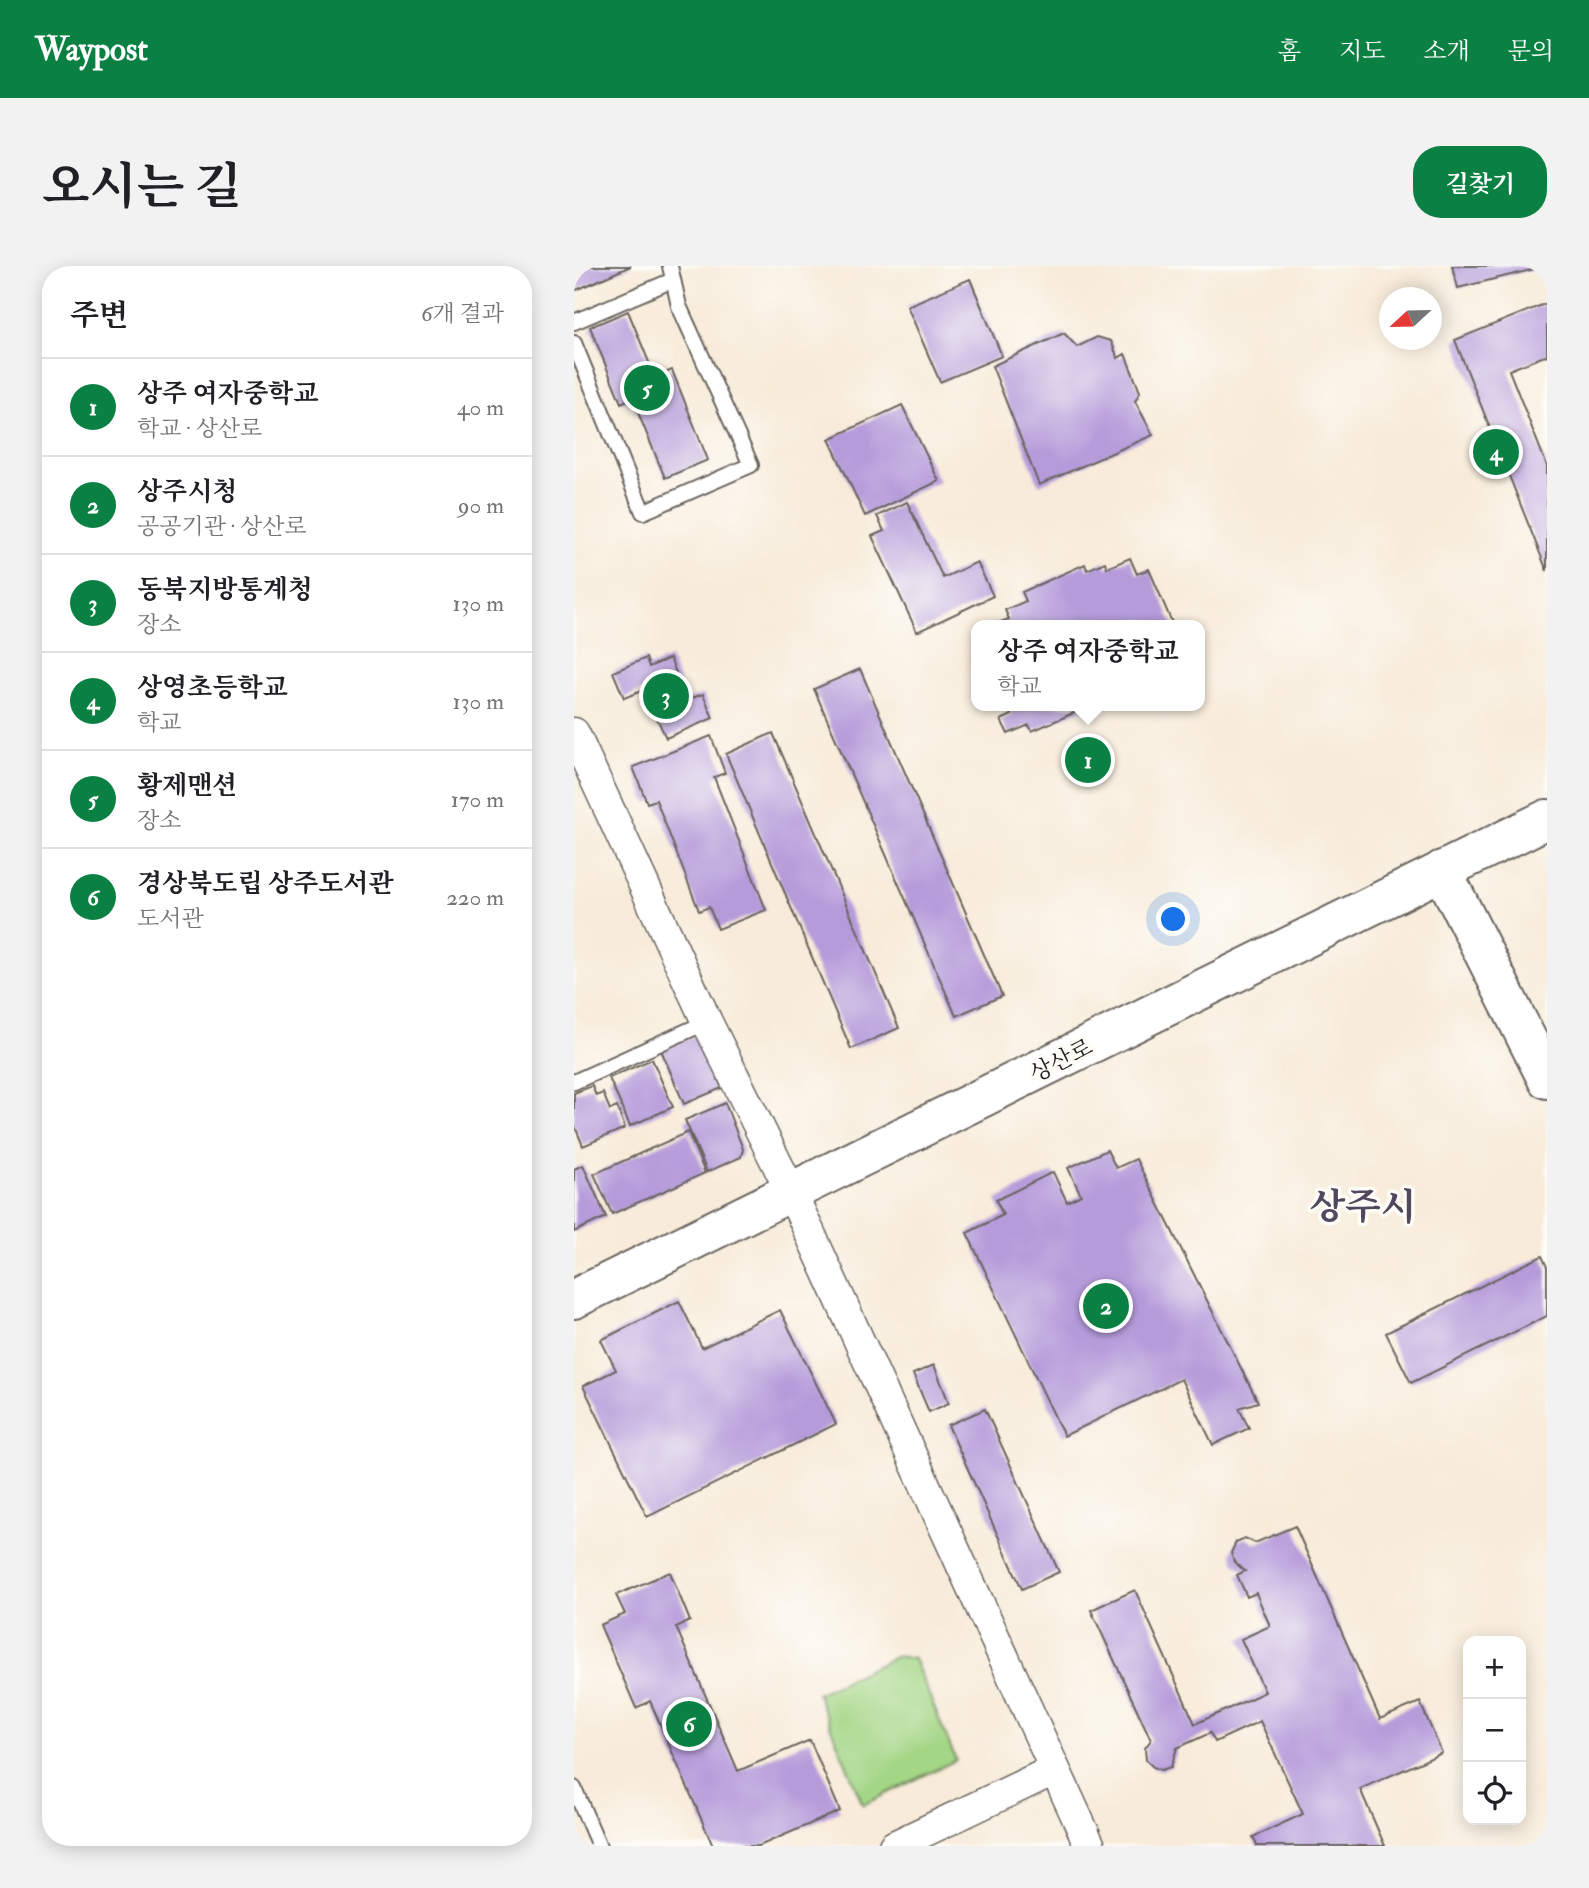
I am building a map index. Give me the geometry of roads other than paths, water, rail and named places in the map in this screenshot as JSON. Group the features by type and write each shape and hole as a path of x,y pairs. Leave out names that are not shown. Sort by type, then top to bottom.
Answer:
{"street":[{"path":"574,733 707,1021 792,1194 1090,1846"},
{"name":"상산로","path":"574,1299 792,1194 1547,819"},
{"path":"1442,870 1547,1079"},
{"path":"894,1846 1054,1770"}],"lane":[{"path":"574,322 672,273 679,306 751,465 643,512 574,343"},
{"path":"574,1082 707,1021"},
{"path":"574,1788 599,1846"}],"place":[{"name":"황제맨션","path":"647,388"},
{"name":"상영초등학교","path":"1496,452"},
{"name":"동북지방통계청","path":"666,696"},
{"name":"상주 여자중학교","path":"1088,760"},
{"name":"상주시청","path":"1106,1306"},
{"name":"경상북도립 상주도서관","path":"689,1724"}],"district":[{"name":"상주시","path":"1363,1206"}]}
